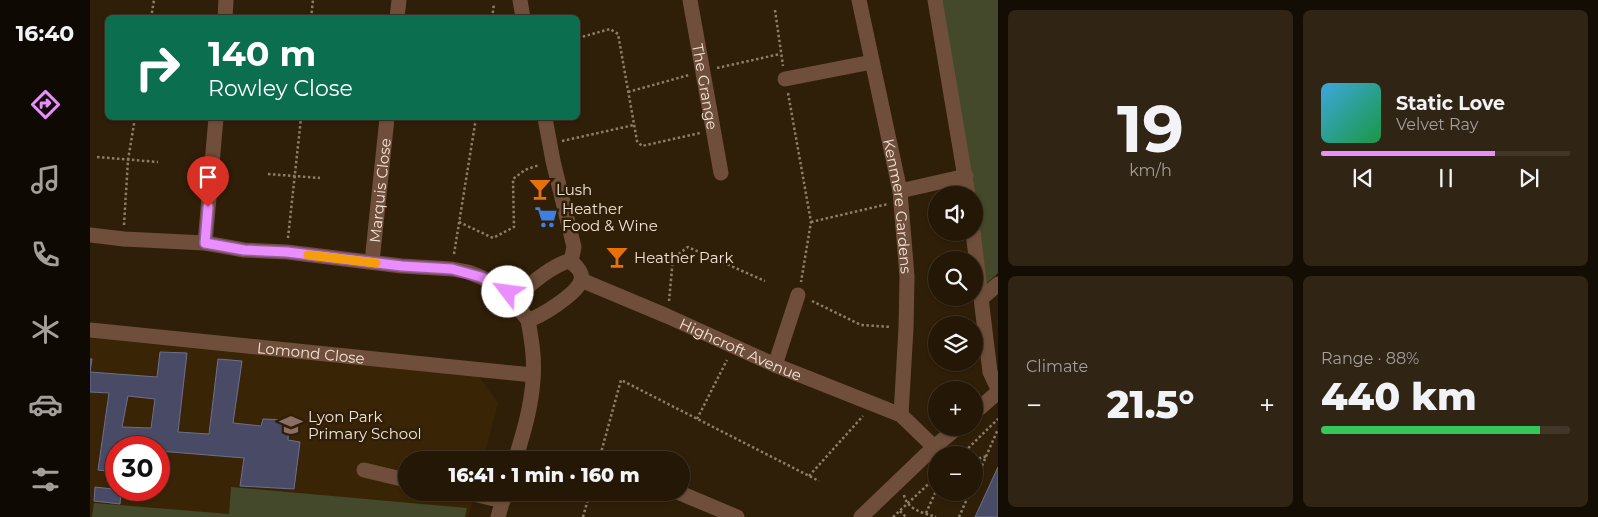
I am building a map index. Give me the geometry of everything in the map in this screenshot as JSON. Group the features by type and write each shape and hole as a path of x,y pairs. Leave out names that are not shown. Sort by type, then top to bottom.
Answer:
{"street":[{"path":"225,15 226,0"},
{"path":"397,15 399,0"},
{"path":"520,0 522,15"},
{"name":"The Grange","path":"690,0 721,173"},
{"name":"Kenmere Gardens","path":"859,0 900,196 907,276 901,416"},
{"path":"935,0 967,186"},
{"path":"785,79 872,62"},
{"path":"205,243 216,120"},
{"name":"Marquis Close","path":"372,262 387,120"},
{"path":"545,120 574,247 571,262"},
{"path":"900,196 966,176"},
{"path":"90,235 124,239 205,243 244,250 287,252 452,269 481,277 516,298"},
{"path":"518,451 528,417 533,375 533,354 528,320 516,305 516,298 527,287 561,263 571,262 579,270 581,280 575,290 534,318 528,320"},
{"name":"Highcroft Avenue","path":"581,280 667,316 775,365 901,416 933,446"},
{"path":"983,297 998,284"},
{"path":"775,365 798,295"},
{"path":"982,306 990,372 998,390 983,404"},
{"name":"Lomond Close","path":"90,330 533,375"},
{"path":"935,446 947,436"},
{"path":"861,517 928,453"},
{"path":"364,470 398,478"},
{"path":"690,497 737,517"},
{"path":"498,517 503,501"}],"path":[{"path":"152,15 154,0"},
{"path":"311,15 313,0"},
{"path":"492,15 494,4"},
{"path":"775,10 785,79 811,222 798,295 861,325 906,328"},
{"path":"580,38 610,30 618,34 637,141 642,146 712,130"},
{"path":"124,239 128,160 135,120"},
{"path":"287,252 301,120"},
{"path":"452,269 476,120"},
{"path":"550,144 634,125"},
{"path":"97,157 158,162"},
{"path":"459,222 493,238 514,226 513,179 525,170 553,160"},
{"path":"268,174 320,178"},
{"path":"811,222 900,196"},
{"path":"667,316 673,258 688,247 765,282"},
{"path":"697,419 734,346"},
{"path":"601,451 621,380 819,481"},
{"path":"809,476 874,404"},
{"path":"970,446 998,419"},
{"path":"983,465 998,429"},
{"path":"983,457 987,456"},
{"path":"893,517 928,484"},
{"path":"904,493 905,500 913,509 936,517"},
{"path":"583,517 587,501"},
{"path":"926,513 931,501"},
{"path":"959,517 966,501"},
{"path":"900,510 906,517"}],"shaded area":[{"name":"Lyon Park Primary School","path":"90,331 477,374 498,403 485,451 398,451 398,501 473,501 468,517 90,517"}],"green space":[{"path":"941,0 998,0 998,273 986,284 983,251 981,251 979,241 983,241 983,186 972,186"},
{"path":"231,487 467,508 465,517 92,517 94,503 229,514"}],"building":[{"path":"160,352 187,353 178,432 209,434 218,359 242,361 233,423 261,426 263,419 289,420 288,440 300,442 294,489 240,486 244,458 170,452 170,436 105,436 105,471 98,470 109,393 90,392 90,372 157,377","holes":["128,396 155,399 151,428 122,427"]},
{"path":"998,467 998,517 975,517"},
{"path":"95,487 105,488 105,501 120,501 120,504 94,501"}],"slow traffic":[{"path":"308,255 376,263"}],"place":[{"name":"Lush","path":"540,189"},
{"name":"Heather Food & Wine","path":"546,217"},
{"name":"Heather Park","path":"617,257"},
{"name":"Lyon Park Primary School","path":"291,425"}],"route":[{"path":"208,207 205,243 244,250 287,252 402,266 452,269 481,277 508,292"}]}
